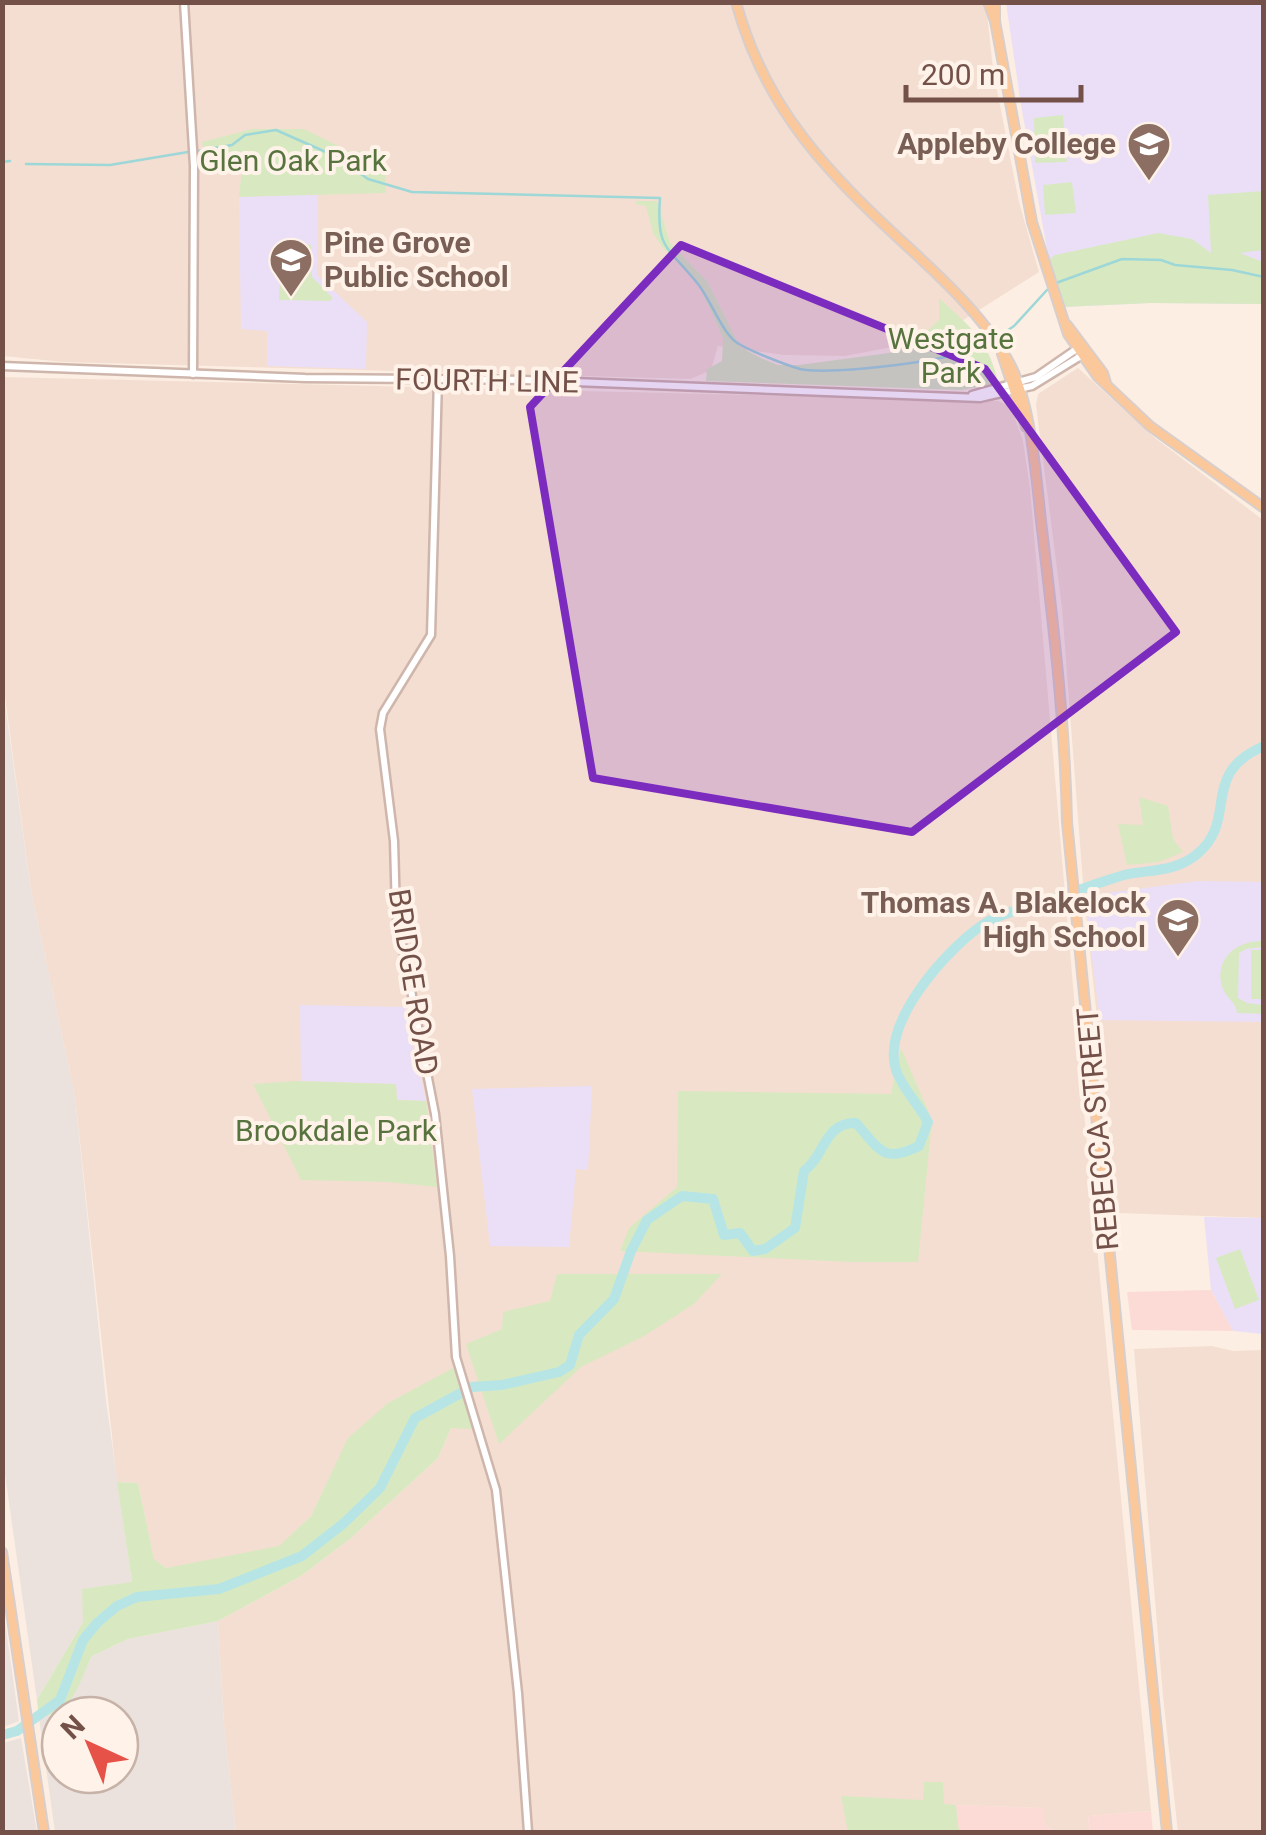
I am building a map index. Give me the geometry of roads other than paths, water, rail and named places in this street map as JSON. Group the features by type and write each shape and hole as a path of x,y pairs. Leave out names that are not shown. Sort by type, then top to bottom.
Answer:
{"main road":[{"name":"REBECCA STREET","path":"736,2 755,56 798,134 827,170 966,304 1002,354 1034,457 1057,660 1076,903 1167,1832"},
{"path":"991,2 1032,222 1067,326 1106,382 1150,426 1264,508"},
{"path":"2,1552 44,1832"}],"street":[{"path":"184,2 194,166 192,374"},
{"name":"FOURTH LINE","path":"2,366 971,396 1015,388 1082,350"},
{"name":"BRIDGE ROAD","path":"438,379 431,635 383,713 380,729 394,841 396,913 434,1114 450,1256 456,1357 496,1490 528,1832"}],"waterway":[{"path":"197,151 232,145 245,135 276,130 335,156 368,179 412,192 660,198 660,228 666,247 698,284 731,337 749,349 800,369 896,365 953,355 989,343"},
{"path":"26,164 110,165 188,152"},
{"path":"2,162 10,161"},
{"path":"1056,283 1122,259 1161,260 1264,277"},
{"path":"998,337 1014,326 1047,290"},
{"path":"2,1735 17,1731 60,1700 83,1640 117,1606 137,1597 219,1589 302,1556 380,1488 415,1418 472,1387 502,1385 559,1372 570,1365 579,1335 614,1299 647,1220 682,1196 713,1199 724,1235 740,1233 753,1251 765,1249 795,1228 804,1171 837,1128 856,1123 877,1147 890,1154 919,1146 928,1122 899,1077 894,1051 907,1010 934,970 966,937 995,918 1124,875 1170,868 1196,855 1216,827 1232,770 1244,757 1264,746"}],"place":[{"name":"Appleby College","path":"1149,182"},
{"name":"Pine Grove Public School","path":"291,298"},
{"name":"Thomas A. Blakelock High School","path":"1178,958"}],"park label":[{"name":"Glen Oak Park","path":"293,161"},
{"name":"Westgate Park","path":"951,356"},
{"name":"Brookdale Park","path":"336,1131"}]}
